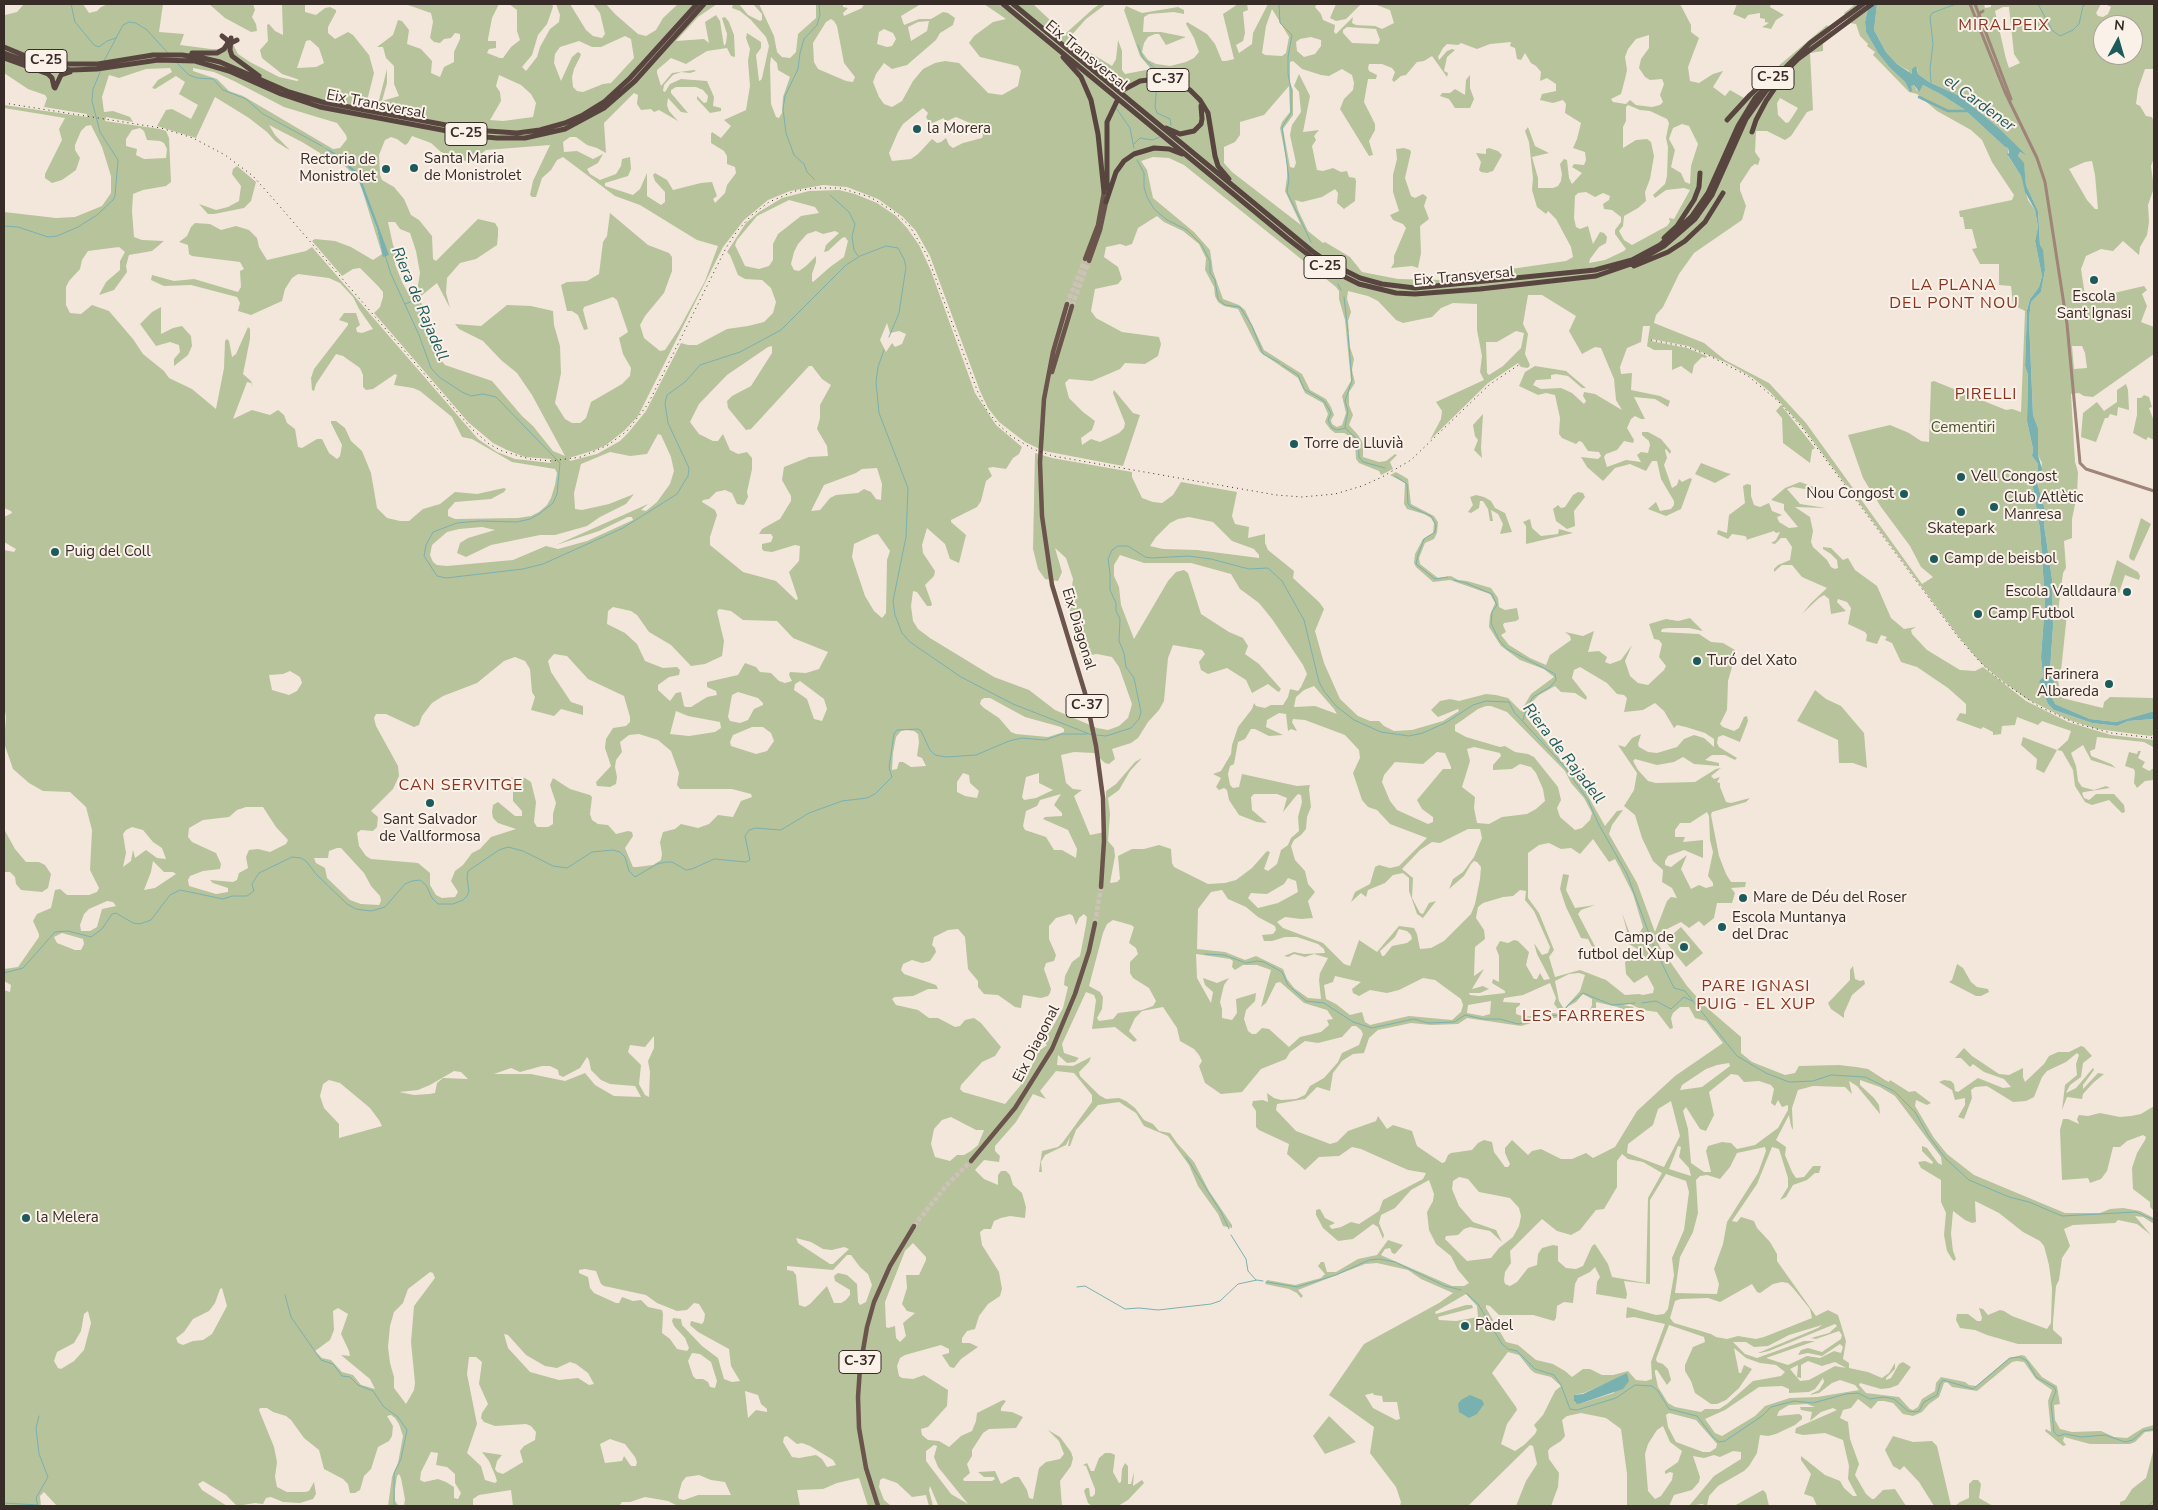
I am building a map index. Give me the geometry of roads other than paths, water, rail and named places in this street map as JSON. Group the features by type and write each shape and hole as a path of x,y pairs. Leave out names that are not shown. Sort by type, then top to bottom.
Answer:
{"highway":[{"name":"Eix Transversal","path":"116,65 153,55 220,62 272,85 322,102 464,128 504,133 540,130 570,121 604,102 630,78 697,4"},
{"name":"Eix Transversal","path":"4,53 40,66 64,70 88,69 184,57 223,68 281,94 320,107 474,136 525,138 565,129 604,108 635,81 704,4"},
{"name":"Eix Transversal","path":"1003,4 1323,266 1358,284 1396,293 1436,294 1568,280 1607,273 1639,261 1672,240 1695,219 1710,194 1744,118 1766,91 1810,46 1862,4"},
{"name":"Eix Transversal","path":"1013,4 1326,261 1360,278 1397,287 1435,288 1595,270 1642,256 1681,227 1710,194"},
{"name":"Eix Transversal","path":"1810,46 1872,4"},
{"path":"222,36 229,44 234,58 272,85"},
{"path":"184,57 217,53 237,40"},
{"path":"1727,120 1750,95 1810,46"},
{"path":"1752,132 1759,114 1777,85 1810,46"},
{"name":"Eix Transversal","path":"4,47 42,61 88,69"},
{"path":"1055,47 1081,76 1091,100 1098,134 1104,192"},
{"path":"4,58 48,74 53,84 63,88"},
{"path":"53,84 64,73 88,69"},
{"name":"C-37","path":"1152,120 1174,132 1180,134 1190,133 1201,124 1203,111 1194,97 1181,87 1172,84 1148,82 1124,91 1140,81 1157,79 1173,81 1190,90 1200,100 1208,113 1218,166 1251,200"},
{"path":"1106,202 1106,127 1116,100 1104,121 1104,192 1098,225 1087,260 1100,230 1112,180 1120,166 1140,151 1154,148 1178,152 1200,166"},
{"path":"1642,256 1662,240 1682,218 1697,192 1700,173"},
{"path":"1607,273 1618,272 1649,261 1685,241 1705,222 1723,192"},
{"name":"Eix Diagonal","path":"1069,305 1045,405 1040,458 1042,516 1050,574 1061,618 1085,694 1096,746 1103,798 1104,841 1100,887"},
{"name":"Eix Diagonal","path":"971,1161 1015,1108 1052,1049 1075,994 1089,951 1095,923"},
{"name":"C-37","path":"878,1506 866,1468 859,1428 858,1396 860,1368 867,1327 874,1302 890,1266 914,1226"}],"main road":[{"path":"1973,4 1982,14 2012,104"},
{"path":"1973,4 1982,34 2037,158 2045,182 2067,324 2079,459 2082,467 2154,491"},
{"path":"1982,14 1978,18 1984,32 1982,34"}],"water":[{"path":"1869,4 1877,4 1874,30 1886,52 1897,64 1912,74 1912,69 1916,66 1918,74 1929,82 1962,97 2000,129 2026,155 2020,152 2018,156 2024,163 2026,185 2038,211 2040,245 2043,250 2045,270 2041,292 2031,302 2029,319 2033,415 2038,428 2038,455 2042,469 2037,480 2046,513 2044,525 2052,579 2053,627 2050,670 2055,679 2049,693 2055,704 2090,719 2116,722 2154,711 2154,719 2128,721 2117,726 2092,723 2054,710 2048,704 2040,686 2039,681 2043,677 2041,657 2045,602 2040,529 2032,482 2038,472 2038,464 2032,456 2033,449 2027,421 2028,375 2025,366 2027,310 2030,299 2039,287 2042,276 2035,241 2038,227 2035,210 2025,192 2021,176 2007,154 2009,153 2008,148 1965,110 1942,95 1923,85 1919,92 1914,85 1911,86 1912,91 1910,92 1905,82 1890,68 1878,53 1866,32 1865,22"},
{"path":"322,146 334,152 359,173 389,255 383,257 377,229 357,176 342,161"},
{"path":"1627,1373 1629,1381 1623,1389 1582,1403 1577,1404 1574,1401 1574,1395 1583,1394"},
{"path":"1470,1395 1482,1400 1484,1404 1477,1414 1469,1418 1459,1412 1458,1404"}],"waterway":[{"path":"71,4 75,22 94,45 99,47 107,41 116,38"},
{"path":"815,180 807,172 804,164 794,155 786,133 783,109 785,96 798,69 804,39 817,25 820,15 819,4"},
{"path":"1279,4 1280,23 1292,35 1288,57 1291,113 1282,127 1289,179 1287,192 1311,242"},
{"path":"1931,83 1930,69 1933,44 1930,17 1932,13 1956,4"},
{"path":"2038,4 2052,30 2060,36 2073,30 2079,24 2083,6 2086,4"},
{"name":"Riera de Rajadell","path":"104,61 123,25 129,22 136,23 147,30 168,53"},
{"path":"1138,45 1143,58 1158,71"},
{"name":"Riera de Rajadell","path":"177,63 189,75 197,78 213,79 223,90 246,99 263,114 322,146"},
{"name":"Riera de Rajadell","path":"4,226 18,227 48,237 57,236 78,227 97,215 113,200 118,160 100,132 92,101 93,89 101,70"},
{"path":"1157,84 1155,107 1157,113 1170,119 1171,125"},
{"name":"el Cardener","path":"1919,97 1948,111 1969,111"},
{"path":"1116,108 1130,128 1134,148"},
{"path":"1134,144 1140,138 1152,140 1160,137"},
{"path":"1137,160 1144,173 1144,187 1147,197 1154,209 1167,220 1187,230 1201,244 1210,261 1210,273 1215,280 1218,299 1225,305 1240,307 1252,326 1263,354 1280,363"},
{"path":"830,195 849,212 855,224 852,237 854,250 858,256"},
{"name":"Riera de Rajadell","path":"385,255 391,274 419,335 431,368 439,377 462,392 471,396 483,394 496,397 560,463 557,494 553,503 530,519 517,522 480,521 457,523 433,532 426,545 424,556 437,576 446,578 523,569 543,564 623,528 677,494 688,476 689,468 668,423 665,403 667,395 685,382 700,365 740,352 781,330 846,265 860,256 886,246 898,248 906,267 899,313 889,337"},
{"path":"1338,284 1341,290"},
{"path":"1344,297 1348,332"},
{"path":"405,304 413,301"},
{"path":"1345,427 1348,411 1345,401 1352,380 1348,334"},
{"name":"Riera de Rajadell","path":"884,350 878,367 876,382 879,413 908,488 906,537 893,601 895,615 902,633 910,642 961,677 1013,704 1092,735"},
{"path":"1282,365 1298,375 1304,389 1324,401 1331,413 1328,420 1332,428 1337,430 1346,428"},
{"path":"1346,429 1358,440 1359,457 1363,462 1385,468"},
{"path":"1395,476 1407,484 1408,504 1431,516 1436,525 1435,532 1424,539 1416,564 1435,579 1448,577"},
{"name":"Riera de Rajadell","path":"1096,735 1106,736 1131,728 1139,719 1141,712 1134,678 1126,667 1124,653 1119,641 1120,619 1110,590 1108,559 1112,550 1118,546 1128,546 1145,557 1188,556 1211,559 1249,569 1268,568 1282,581 1304,620 1319,682 1324,691 1336,706 1354,720 1381,732 1409,736 1423,733 1447,722 1473,705 1486,701 1509,702 1514,712 1563,765 1588,800 1599,825 1627,874 1654,947 1674,988 1685,991 1737,1056 1766,1073 1789,1082 1813,1081 1831,1075 1865,1077 1894,1091 1915,1112 1928,1135 1945,1158 1969,1180 2009,1197 2029,1202 2062,1216 2136,1212 2154,1220"},
{"path":"1454,580 1492,594 1497,605 1492,612 1491,623 1499,640 1507,649 1555,674 1556,680 1550,687 1533,697 1527,707 1523,720"},
{"path":"4,973 23,968 55,932 68,931 91,937 102,929 112,914 116,913 133,923 140,924 151,920 170,895 180,890 223,899 232,896 247,896 254,891 252,884 259,873 292,857 301,858 306,861 316,874 347,904 356,909 371,911 385,907 405,884 420,880 426,885 432,898 438,904 453,904 463,900 469,891 468,871 499,850 508,847 523,851 553,866 567,868 592,852 613,850 620,852 625,857 629,871 635,877 657,864 666,862 672,862 686,870 714,859 746,862 750,860 745,836 749,830 756,828 781,830 809,813 842,801 867,798 875,794 892,777 889,768 894,734 897,730 918,729 921,731 930,750 935,755 946,757 976,755 1009,741 1022,738 1045,740 1062,734 1087,734"},
{"path":"1205,954 1224,955 1246,963 1264,962 1282,972 1288,985 1306,1001 1324,1003 1353,1022 1372,1028 1414,1019 1428,1023 1454,1022 1465,1015 1483,1019 1500,1019 1518,1024 1546,1016 1562,1015 1568,1005 1583,993 1612,1005 1635,1003"},
{"path":"1642,1003 1656,1001 1671,1009 1684,997 1692,1001"},
{"path":"1186,1157 1221,1212 1229,1229"},
{"path":"1231,1235 1246,1259 1248,1271 1256,1280"},
{"path":"1266,1282 1297,1287 1336,1275 1369,1260 1379,1259 1395,1262 1445,1286 1461,1290"},
{"path":"1077,1287 1085,1286 1125,1309 1158,1310 1211,1304 1220,1301 1238,1284 1257,1280 1263,1281"},
{"path":"1466,1293 1478,1304 1502,1344 1508,1349 1517,1351 1535,1369 1554,1375 1561,1385 1570,1409 1577,1410 1616,1398 1635,1385 1652,1386 1658,1391 1669,1409 1697,1416 1719,1442 1725,1441 1762,1416 1771,1407 1794,1401 1813,1403 1846,1394 1858,1393 1870,1399 1884,1397 1894,1399 1908,1411 1916,1412 1919,1411 1924,1402 1937,1395 1943,1380 1973,1389 2010,1358 2020,1357 2027,1361 2036,1377 2054,1387 2056,1391 2051,1404 2054,1432 2058,1436 2065,1434 2081,1437 2105,1435 2125,1442 2133,1440 2143,1431 2154,1429"},
{"path":"285,1295 291,1317 321,1360 333,1364 342,1376 350,1377 358,1385 373,1391 384,1407 398,1417 407,1430 401,1459 394,1473 394,1506"},
{"path":"38,1506 36,1498 48,1477 39,1454 36,1428 39,1416"},
{"name":"Riera de Rajadell","path":"2148,1506 2154,1500"},
{"path":"4,1503 38,1505"}],"tunnel":[{"path":"1067,304 1085,259"},
{"path":"1072,306 1089,261"},
{"path":"1095,923 1101,887"},
{"path":"914,1226 946,1186 971,1161"}],"railway":[{"path":"4,103 161,128 193,138 225,155 253,176 472,429 489,444 502,451 530,459 551,461 581,457 608,445 627,431 648,404 726,248 737,231 752,215 769,202 795,191 815,188 840,188 870,197 893,211 909,225 927,255 977,390 986,409 1011,436 1033,449 1053,456 1276,495 1302,497 1335,494 1362,486 1411,460 1489,385 1520,364"},
{"path":"1651,340 1687,347 1708,355 1748,376 1778,401 1800,425 1958,637 1997,678 2038,706 2075,723 2111,733 2154,738"}],"place":[{"name":"la Morera","path":"917,129"},
{"name":"Santa Maria de Monistrolet","path":"414,168"},
{"name":"Rectoria de Monistrolet","path":"386,169"},
{"name":"Escola Sant Ignasi","path":"2094,280"},
{"name":"Torre de Lluvià","path":"1294,444"},
{"name":"Vell Congost","path":"1961,477"},
{"name":"Nou Congost","path":"1904,494"},
{"name":"Club Atlètic Manresa","path":"1994,507"},
{"name":"Skatepark","path":"1961,512"},
{"name":"Puig del Coll","path":"55,552"},
{"name":"Camp de beisbol","path":"1934,559"},
{"name":"Escola Valldaura","path":"2127,592"},
{"name":"Camp Futbol","path":"1978,614"},
{"name":"Turó del Xato","path":"1697,661"},
{"name":"Farinera Albareda","path":"2109,684"},
{"name":"Sant Salvador de Vallformosa","path":"430,803"},
{"name":"Mare de Déu del Roser","path":"1743,898"},
{"name":"Escola Muntanya del Drac","path":"1722,927"},
{"name":"Camp de futbol del Xup","path":"1684,947"},
{"name":"la Melera","path":"26,1218"},
{"name":"Pàdel","path":"1465,1326"}],"district":[{"name":"MIRALPEIX","path":"2004,26"},
{"name":"LA PLANA DEL PONT NOU","path":"1954,295"},
{"name":"PIRELLI","path":"1986,395"},
{"name":"CAN SERVITGE","path":"461,786"},
{"name":"PARE IGNASI PUIG - EL XUP","path":"1756,996"},
{"name":"LES FARRERES","path":"1584,1017"}],"park label":[{"name":"Cementiri","path":"1963,428"}]}
